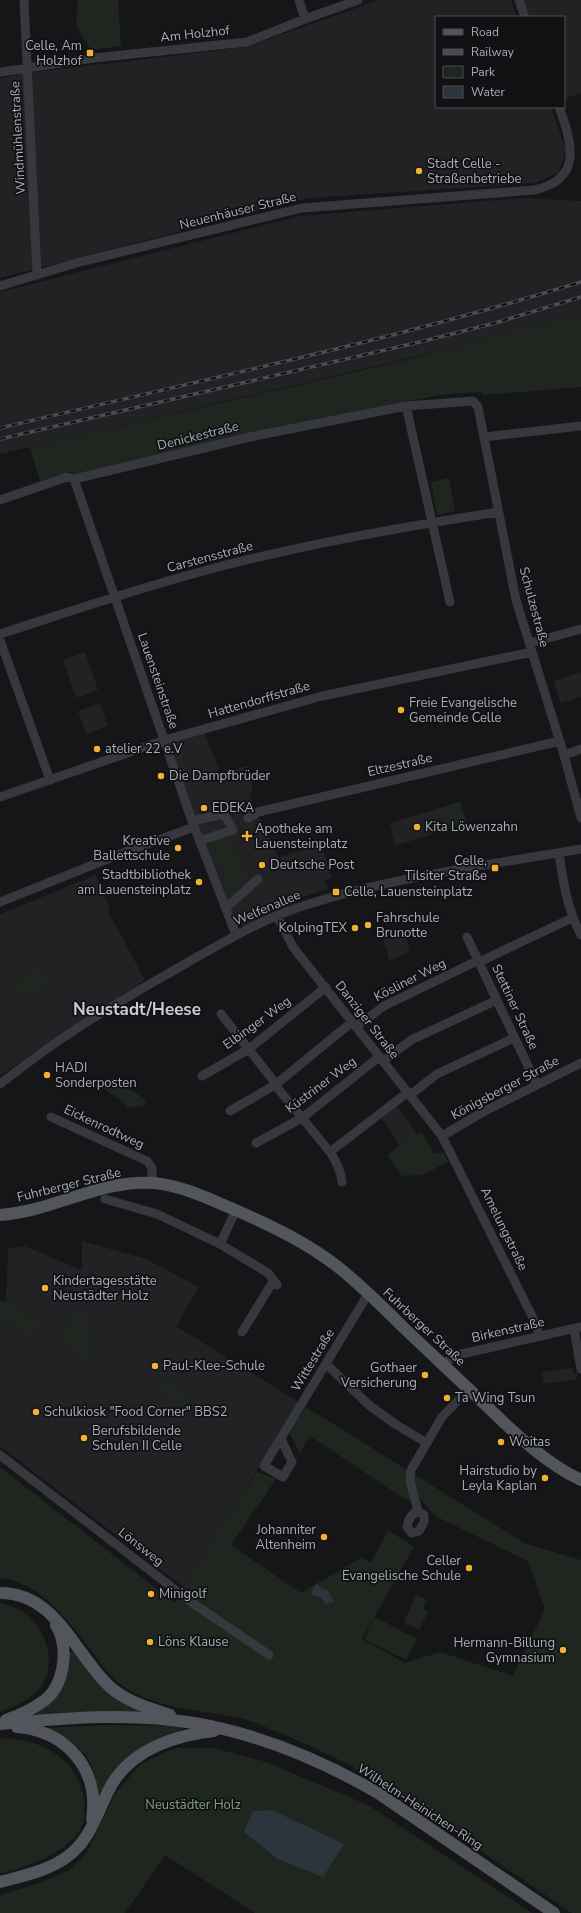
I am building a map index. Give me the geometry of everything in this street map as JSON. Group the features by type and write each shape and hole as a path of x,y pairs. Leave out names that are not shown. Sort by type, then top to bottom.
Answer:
{"main road":[{"name":"Fuhrberger Straße","path":"0,1215 36,1210 116,1185 152,1183 189,1190 236,1210 277,1229 309,1247 338,1267 369,1294 540,1456 566,1473 581,1480"},
{"path":"0,1593 19,1595 40,1606 57,1620 97,1674 111,1688 134,1703 194,1723"},
{"path":"0,1724 32,1709 47,1699 58,1682 63,1669 64,1650 59,1630 40,1606"},
{"name":"Wilhelm-Heinichen-Ring","path":"0,1724 106,1717 155,1719 194,1723 261,1740 307,1756 349,1776 378,1793 554,1913"},
{"path":"0,1724 39,1731 66,1745 78,1758 93,1788 94,1804 92,1819 87,1835"},
{"path":"0,1882 37,1872 63,1860 77,1848 97,1818 113,1783 128,1766 143,1754 190,1733 225,1730"}],"street":[{"name":"Windmühlenstraße","path":"24,0 37,275"},
{"path":"299,0 305,19"},
{"name":"Am Holzhof","path":"0,72 27,67 247,42 358,0"},
{"path":"519,0 525,16"},
{"name":"Neuenhäuser Straße","path":"0,286 76,263 302,208 534,190 551,187 564,178 574,164 573,147 559,108"},
{"name":"Denickestraße","path":"0,500 71,478 250,437 406,406 473,401"},
{"name":"Schulzestraße","path":"473,401 478,407 516,600 560,741 581,818"},
{"path":"406,406 450,602"},
{"path":"484,437 581,426"},
{"name":"Lauensteinstraße","path":"71,478 165,740 199,841 236,935"},
{"name":"Carstensstraße","path":"0,634 114,596 259,557 431,522 498,512"},
{"name":"Hattendorffstraße","path":"0,797 165,740 322,696 531,648 581,629"},
{"path":"0,640 50,780"},
{"name":"Eltzestraße","path":"248,818 258,812 560,741"},
{"path":"564,755 581,749"},
{"path":"0,902 193,824 224,814 235,827 199,841"},
{"name":"Welfenallee","path":"0,1084 67,1035 102,1012 236,935 277,916 327,899 393,882 462,868 581,849"},
{"path":"559,853 572,918 581,935"},
{"path":"225,907 258,879"},
{"name":"Danziger Straße","path":"277,916 294,947 442,1136"},
{"name":"Stettiner Straße","path":"479,961 572,918"},
{"name":"Stettiner Straße","path":"467,937 537,1085"},
{"name":"Kösliner Weg","path":"230,1111 276,1084 354,1024 384,1006 479,961"},
{"name":"Elbinger Weg","path":"202,1076 249,1049 326,987"},
{"name":"Küstriner Weg","path":"256,1143 302,1118 381,1059 411,1040 497,1000"},
{"path":"221,1014 330,1152 342,1175 342,1182"},
{"path":"330,1152 437,1074 514,1038"},
{"path":"579,1064 581,1074"},
{"name":"Königsberger Straße","path":"442,1136 483,1112 579,1064"},
{"name":"Eickenrodtweg","path":"51,1117 147,1161 152,1168 152,1183"},
{"name":"Amelungstraße","path":"442,1136 533,1316 539,1335"},
{"name":"Fuhrberger Straße","path":"105,1199 157,1214 220,1244 268,1272 276,1283 242,1332"},
{"path":"220,1244 236,1210"},
{"name":"Wittestraße","path":"281,1440 369,1294"},
{"path":"577,1328 581,1369"},
{"name":"Birkenstraße","path":"443,1364 457,1355 539,1335 577,1328"},
{"path":"326,1364 369,1405 395,1424 427,1443"},
{"path":"418,1511 410,1481 411,1470 442,1417 469,1389"},
{"name":"Lönsweg","path":"0,1454 192,1602 269,1655"}],"shaded area":[{"path":"379,0 511,0 517,16 435,16 435,108 551,108 566,150 558,173 535,183 309,198 0,278 0,78 27,73 247,47"},
{"path":"524,0 581,0 581,93 565,99 565,16 530,16"},
{"path":"523,198 581,201 581,316 529,330 0,454 0,292 300,216"},
{"path":"85,652 98,690 76,698 63,660"},
{"path":"581,672 581,697 560,703 554,681"},
{"path":"100,703 108,726 86,734 78,711"},
{"path":"205,733 220,773 248,766 253,788 249,795 278,856 287,879 280,857 321,844 332,878 325,880 328,889 300,898 299,894 294,896 296,903 245,926 237,926 234,923 194,822 169,743"},
{"name":"Kita Löwenzahn","path":"437,809 443,830 395,846 390,823"},
{"path":"96,875 109,908 109,913 145,980 64,1031 0,1076 0,914"},
{"path":"404,930 410,951 389,961 382,935"},
{"path":"396,1105 417,1134 400,1146 380,1116"},
{"path":"82,1241 146,1259 199,1287 176,1326 298,1402 186,1589 0,1446 0,1302 6,1302 8,1249 24,1246 82,1270"},
{"path":"573,1368 573,1374 577,1373 577,1379 544,1384 542,1372"}],"green space":[{"path":"78,0 118,0 121,46 91,50 76,25"},
{"path":"581,316 581,387 482,395 481,392 448,394 396,403 78,473 68,472 40,481 30,447 381,366"},
{"path":"449,478 455,511 437,515 431,482"},
{"path":"460,801 467,823 443,830 437,809"},
{"path":"227,834 249,879 230,892 212,842"},
{"path":"40,968 49,982 22,999 14,985"},
{"path":"112,1077 146,1100 144,1106 126,1108 124,1103 103,1088"},
{"path":"421,1131 434,1153 444,1153 448,1162 422,1175 402,1176 387,1155"},
{"path":"0,1302 6,1302 45,1328 27,1334 13,1323 0,1321"},
{"path":"80,1307 86,1326 88,1344 88,1358 81,1359 63,1337"},
{"path":"164,1381 191,1398 184,1408 158,1391"},
{"path":"306,1407 526,1544 581,1560 581,1913 572,1913 382,1784 334,1757 251,1721 162,1704 133,1692 119,1683 108,1672 74,1628 41,1595 14,1581 0,1578 0,1467 175,1603 257,1472 276,1479 231,1545 301,1593 362,1557 371,1563 388,1530 414,1547 362,1639 405,1663 440,1652 513,1676 545,1609 528,1561 435,1516 420,1498 406,1500 310,1436 300,1453 289,1433"},
{"path":"416,1595 427,1600 423,1609 428,1612 419,1630 404,1622"},
{"path":"0,1603 18,1609 32,1619 44,1638 49,1660 48,1671 38,1691 25,1701 0,1712"},
{"path":"375,1617 417,1639 406,1660 364,1639"},
{"path":"67,1652 77,1652 88,1667 153,1714 22,1718 41,1709"},
{"path":"108,1725 185,1726 185,1728 154,1742 97,1809 95,1779 88,1758 72,1742 46,1728"},
{"path":"0,1738 26,1741 49,1750 59,1756 76,1775 81,1787 84,1797 84,1818 82,1826 74,1838 56,1852 34,1863 0,1874"},
{"name":"Neustädter Holz","path":"175,1748 213,1748 266,1762 368,1805 532,1913 255,1913 165,1855 125,1913 0,1913 0,1895 40,1883 69,1870 86,1854 116,1792 142,1763"}],"water":[{"path":"317,1584 322,1589 328,1590 334,1601 332,1603 325,1604 321,1597 312,1595 313,1588"},
{"path":"272,1810 344,1844 323,1877 278,1859 244,1832 253,1811"}],"railway":[{"path":"0,428 364,342 581,282"},
{"path":"0,439 424,341 495,323 581,297"}],"place":[{"name":"Celle, Am Holzhof","path":"90,53"},
{"name":"Stadt Celle - Straßenbetriebe","path":"419,171"},
{"name":"Freie Evangelische Gemeinde Celle","path":"401,710"},
{"name":"atelier 22 e.V","path":"97,749"},
{"name":"Die Dampfbrüder","path":"161,776"},
{"name":"EDEKA","path":"204,808"},
{"name":"Kita Löwenzahn","path":"417,827"},
{"name":"Apotheke am Lauensteinplatz","path":"247,836"},
{"name":"Kreative Ballettschule","path":"178,848"},
{"name":"Deutsche Post","path":"262,865"},
{"name":"Celle, Tilsiter Straße","path":"495,868"},
{"name":"Stadtbibliothek am Lauensteinplatz","path":"199,882"},
{"name":"Celle, Lauensteinplatz","path":"336,892"},
{"name":"Fahrschule Brunotte","path":"368,925"},
{"name":"KolpingTEX","path":"355,928"},
{"name":"HADI Sonderposten","path":"47,1075"},
{"name":"Kindertagesstätte Neustädter Holz","path":"45,1288"},
{"name":"Paul-Klee-Schule","path":"155,1366"},
{"name":"Gothaer Versicherung","path":"425,1375"},
{"name":"Ta Wing Tsun","path":"447,1398"},
{"name":"Schulkiosk \"Food Corner\" BBS2","path":"36,1412"},
{"name":"Berufsbildende Schulen II Celle","path":"84,1438"},
{"name":"Woitas","path":"501,1442"},
{"name":"Hairstudio by Leyla Kaplan","path":"545,1478"},
{"name":"Johanniter Altenheim","path":"324,1537"},
{"name":"Celler Evangelische Schule","path":"469,1568"},
{"name":"Minigolf","path":"151,1594"},
{"name":"Löns Klause","path":"150,1642"},
{"name":"Hermann-Billung Gymnasium","path":"563,1650"}],"district":[{"name":"Neustadt/Heese","path":"137,1009"}]}
